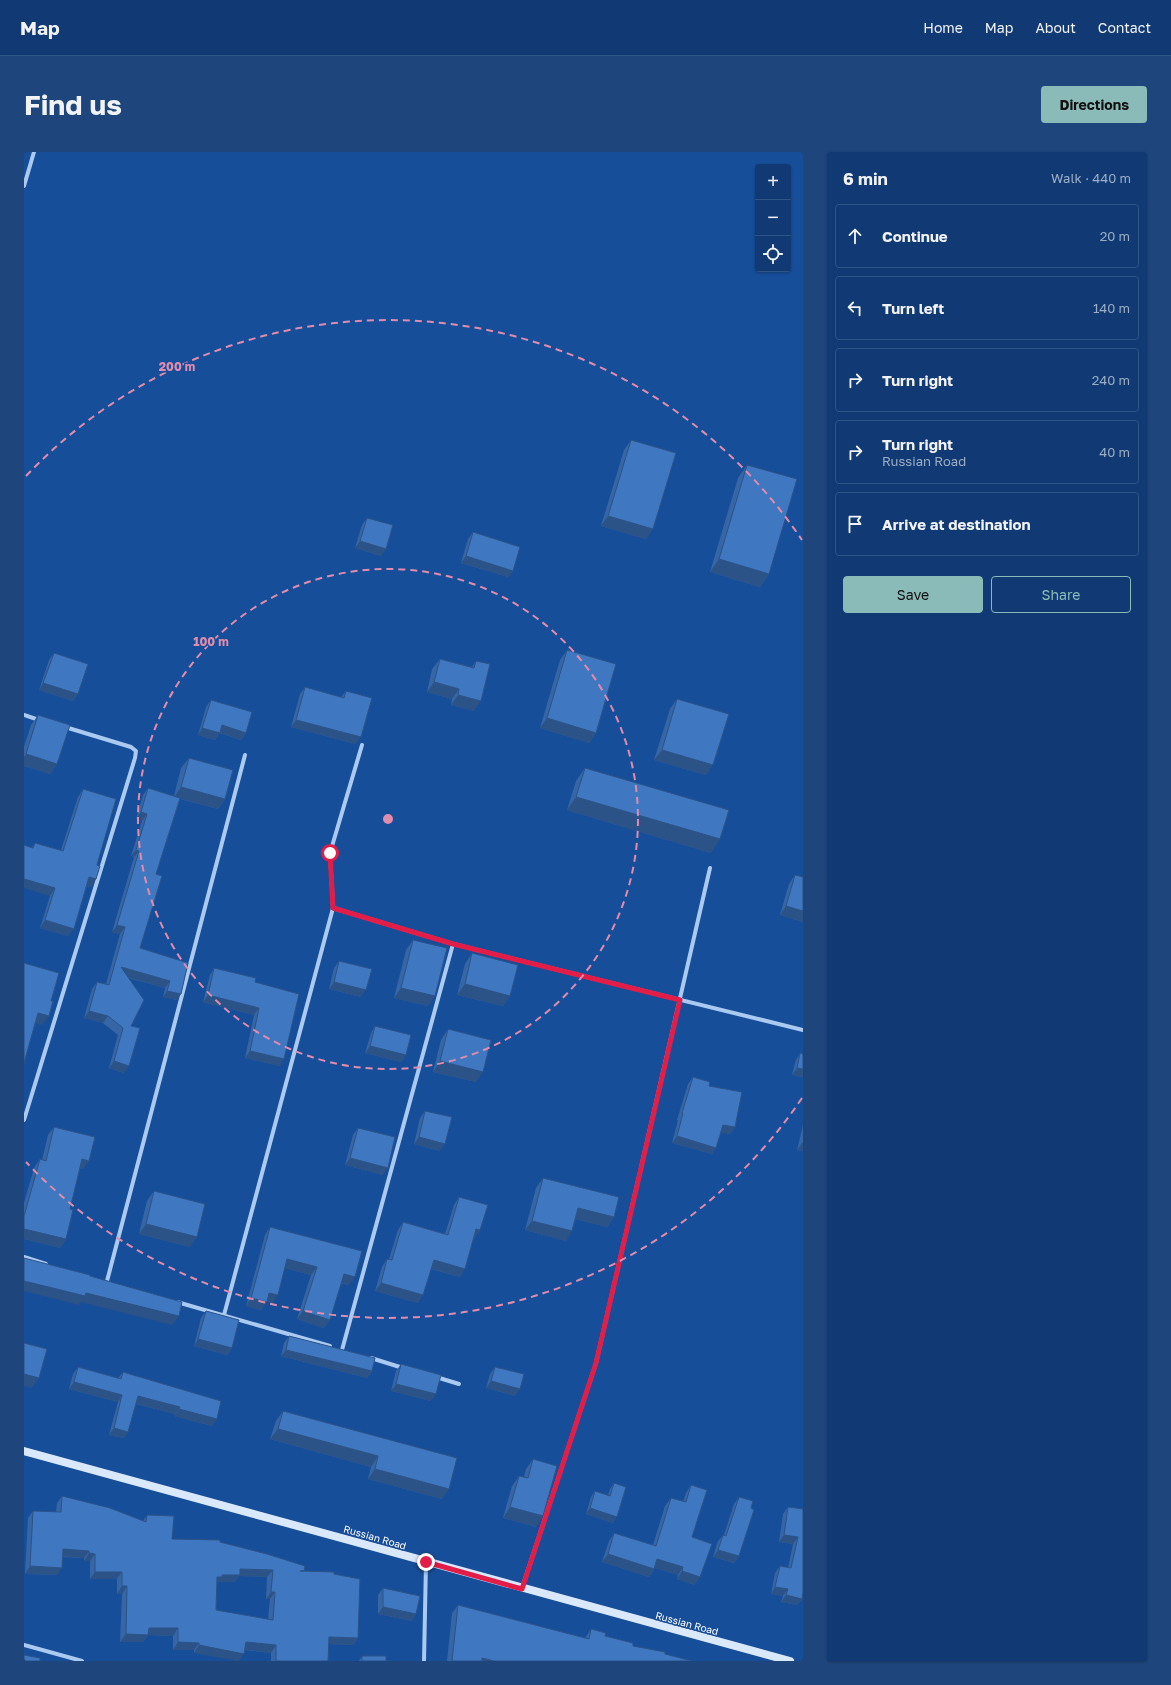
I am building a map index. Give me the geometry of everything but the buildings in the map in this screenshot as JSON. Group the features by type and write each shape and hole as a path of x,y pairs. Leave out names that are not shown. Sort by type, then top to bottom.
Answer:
{"main road":[{"name":"Russian Road","path":"24,1450 522,1589 790,1661"}],"street":[{"path":"24,186 34,152"},
{"path":"24,715 47,722"},
{"path":"24,1120 136,751 131,747 62,727"},
{"path":"224,1315 333,908 330,853 362,744"},
{"path":"107,1281 245,755"},
{"path":"522,1589 596,1363 710,868"},
{"path":"333,908 453,944 803,1030"},
{"path":"342,1350 453,944"},
{"path":"24,1257 54,1266"},
{"path":"99,1279 114,1284"},
{"path":"172,1300 349,1352"},
{"path":"364,1356 408,1369"},
{"path":"430,1375 459,1384"},
{"path":"424,1661 426,1562"},
{"path":"24,1645 82,1661"}],"route":[{"path":"330,853 333,908 453,944 680,1000 596,1363 522,1589 426,1562"}]}
